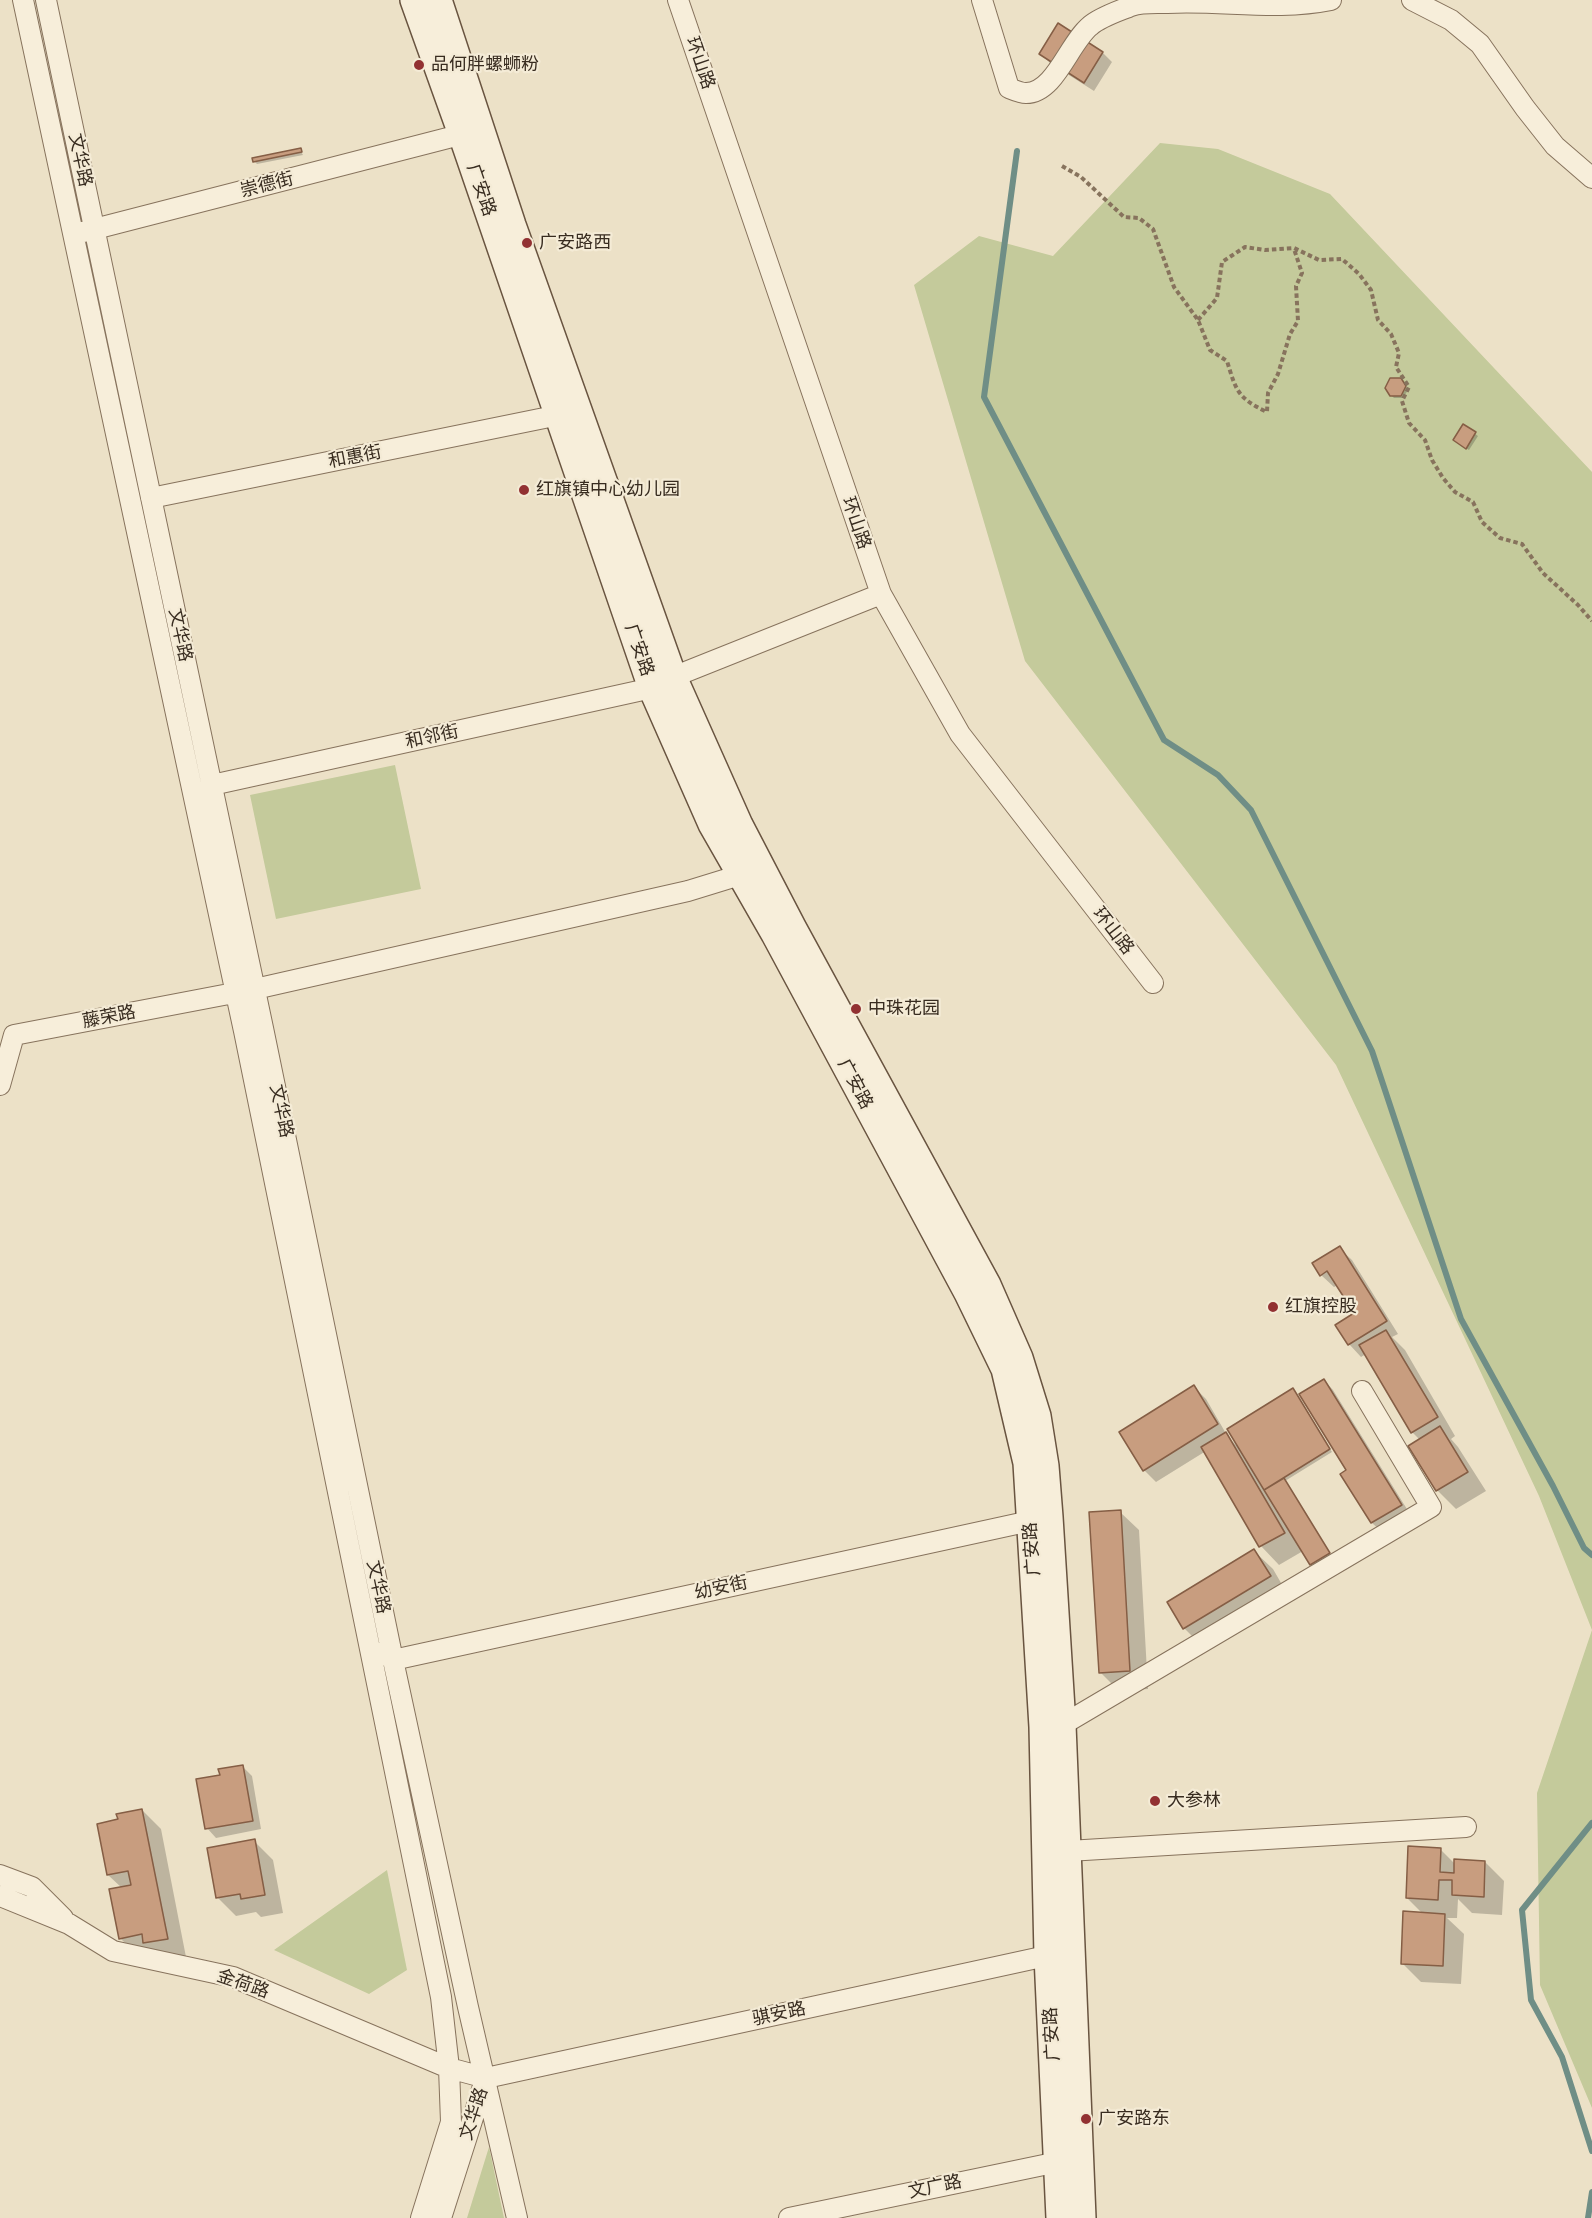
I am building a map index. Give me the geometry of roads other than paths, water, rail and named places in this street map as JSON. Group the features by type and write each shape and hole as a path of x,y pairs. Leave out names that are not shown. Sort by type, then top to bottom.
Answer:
{"street":[{"name":"文华路","path":"23,0 236,993 441,1997 449,2068 451,2122 421,2218"},
{"name":"文华路","path":"46,0 255,989 393,1660 468,2007 486,2078 441,2218"},
{"name":"广安路","path":"414,0 471,132 712,824 751,871 1005,1369 1040,1519 1053,1726 1069,2161 1082,2218"},
{"name":"广安路","path":"438,0 471,132"},
{"name":"环山路","path":"678,0 881,594 960,734 1153,983"},
{"path":"982,0 1009,88 1024,93 1034,92 1050,83 1068,52 1090,25 1134,5 1195,0 1261,5 1311,4 1331,0"},
{"path":"1412,0 1451,20 1480,44 1555,146 1592,178"},
{"name":"崇德街","path":"73,234 471,132"},
{"name":"和惠街","path":"151,498 568,414"},
{"name":"和邻街","path":"212,785 662,682 881,594"},
{"name":"藤荣路","path":"0,1085 14,1035 255,989 688,891 751,871"},
{"path":"1053,1726 1431,1507 1362,1391"},
{"name":"幼安街","path":"393,1660 1040,1519"},
{"path":"367,1640 393,1660"},
{"name":"广安路","path":"1053,1726 1068,1851 1060,1953"},
{"path":"1068,1851 1466,1827"},
{"path":"0,1875 32,1887 69,1924"},
{"name":"金荷路","path":"0,1896 69,1924 114,1951 233,1977 449,2068 486,2078"},
{"name":"骐安路","path":"486,2078 1060,1953"},
{"path":"486,2078 517,2218"},
{"name":"广安路","path":"1060,2218 1069,2161"},
{"name":"文广路","path":"789,2218 1069,2161"}],"waterway":[{"path":"1017,151 984,397 1164,740 1218,775 1251,810 1372,1051 1461,1319 1553,1486 1584,1548 1592,1555"},
{"path":"1592,1823 1522,1910 1531,2000 1562,2057 1592,2151"},
{"path":"1588,2218 1592,2192"}],"place":[{"name":"品何胖螺蛳粉","path":"419,65"},
{"name":"广安路西","path":"527,243"},
{"name":"红旗镇中心幼儿园","path":"524,490"},
{"name":"中珠花园","path":"856,1009"},
{"name":"红旗控股","path":"1273,1307"},
{"name":"大参林","path":"1155,1801"},
{"name":"广安路东","path":"1086,2119"}]}
